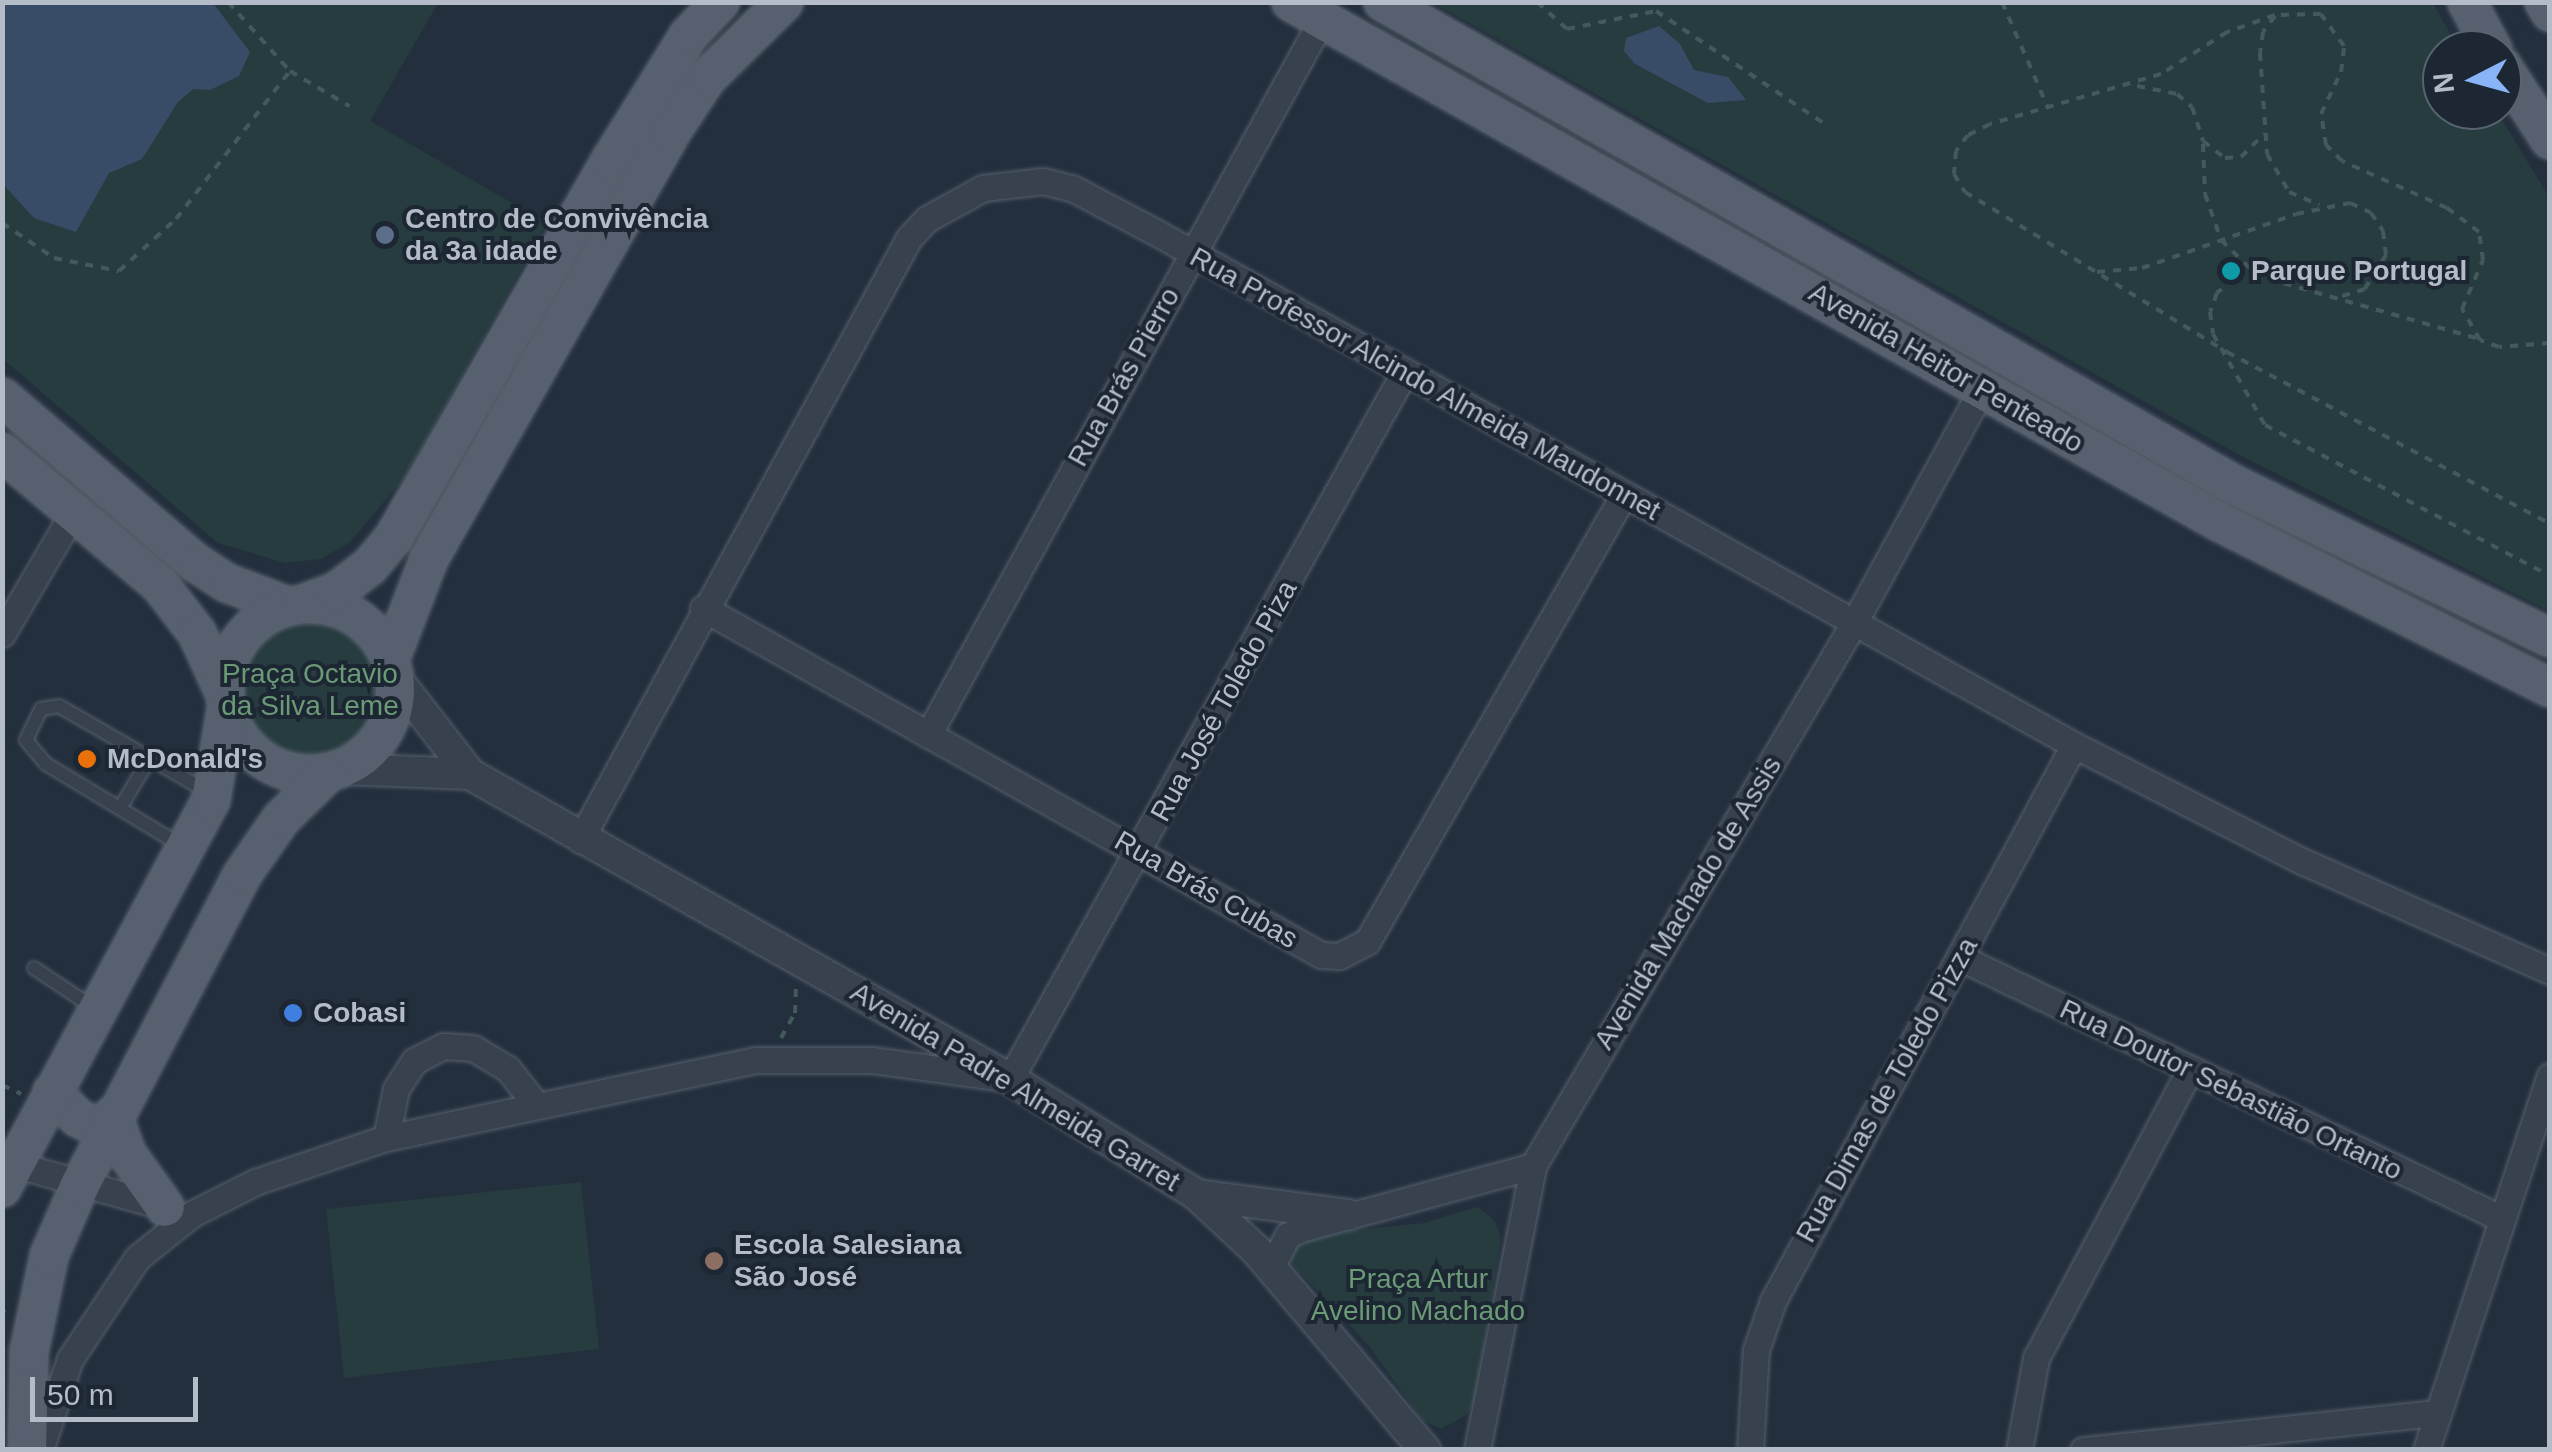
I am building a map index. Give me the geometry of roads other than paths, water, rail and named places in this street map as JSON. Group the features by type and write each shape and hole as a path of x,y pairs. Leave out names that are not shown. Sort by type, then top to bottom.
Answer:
{"main road":[{"path":"8,1176 187,848 212,794 238,643 293,605 348,582 394,536 610,162 688,36 720,2"},
{"path":"26,1450 29,1352 49,1256 110,1123 242,875 281,818 380,739 390,717 392,668 428,559 670,134 707,78 784,2"},
{"name":"Avenida Heitor Penteado","path":"1383,2 2236,484 2550,638"},
{"path":"2467,2 2482,30"},
{"path":"2544,2 2550,12"},
{"name":"Avenida Heitor Penteado","path":"1320,20 2221,523 2550,688"},
{"path":"2522,97 2550,140"},
{"path":"2,397 196,563 293,605 353,616 392,668"},
{"path":"2,452 180,608 258,758 284,772 335,772"},
{"path":"52,1092 78,1118 110,1123"},
{"path":"110,1123 127,1154 179,1211"}],"street":[{"name":"Rua Brás Pierro","path":"928,734 1320,20"},
{"name":"Rua Professor Alcindo Almeida Maudonnet","path":"580,840 703,608 909,238 928,219 984,188 1043,180 1072,188 1192,253 2074,745 2304,862 2550,971"},
{"name":"Rua José Toledo Piza","path":"1010,1079 1404,373"},
{"name":"Avenida Machado de Assis","path":"1477,1450 1533,1166 1855,621 1983,387"},
{"name":"Rua Brás Cubas","path":"703,608 1321,956 1340,956 1367,942 1623,496"},
{"path":"2,634 73,512"},
{"path":"392,668 470,774"},
{"name":"Rua Dimas de Toledo Pizza","path":"1750,1450 1756,1350 1774,1301 2074,745"},
{"name":"Avenida Padre Almeida Garret","path":"335,772 470,774 580,840 1010,1079 1197,1195 1271,1267 1425,1450"},
{"name":"Rua Doutor Sebastião Ortanto","path":"1961,958 2189,1072 2502,1219"},
{"path":"386,1138 396,1090 414,1061 443,1046 473,1048 508,1069 537,1106"},
{"path":"40,1450 70,1359 137,1258 179,1211 386,1138 768,1059 872,1060 1010,1079"},
{"path":"2020,1450 2036,1358 2189,1072"},
{"path":"2426,1450 2550,1076"},
{"path":"1271,1267 1288,1235 1348,1215 1408,1205 1533,1166"},
{"path":"8,1176 80,1184 179,1211"},
{"path":"1197,1195 1348,1215"},
{"path":"2082,1450 2438,1413"}],"lane":[{"path":"187,848 29,750 26,740 41,709 59,706 212,794"},
{"path":"120,808 150,758"},
{"path":"34,968 97,1011"}],"water":[{"path":"3,2 213,3 250,52 239,76 210,90 193,89 178,102 142,159 109,173 76,232 34,218 3,184"},
{"path":"1659,26 1680,44 1694,70 1728,77 1746,100 1708,103 1635,64 1624,51 1626,38"}],"place":[{"name":"Centro de Convivência da 3a idade","path":"385,235"},
{"name":"Parque Portugal","path":"2231,271"},
{"name":"McDonald's","path":"87,759"},
{"name":"Cobasi","path":"293,1013"},
{"name":"Escola Salesiana São José","path":"714,1261"}],"park label":[{"name":"Praça Octavio da Silva Leme","path":"310,690"},
{"name":"Praça Artur Avelino Machado","path":"1418,1295"}]}
